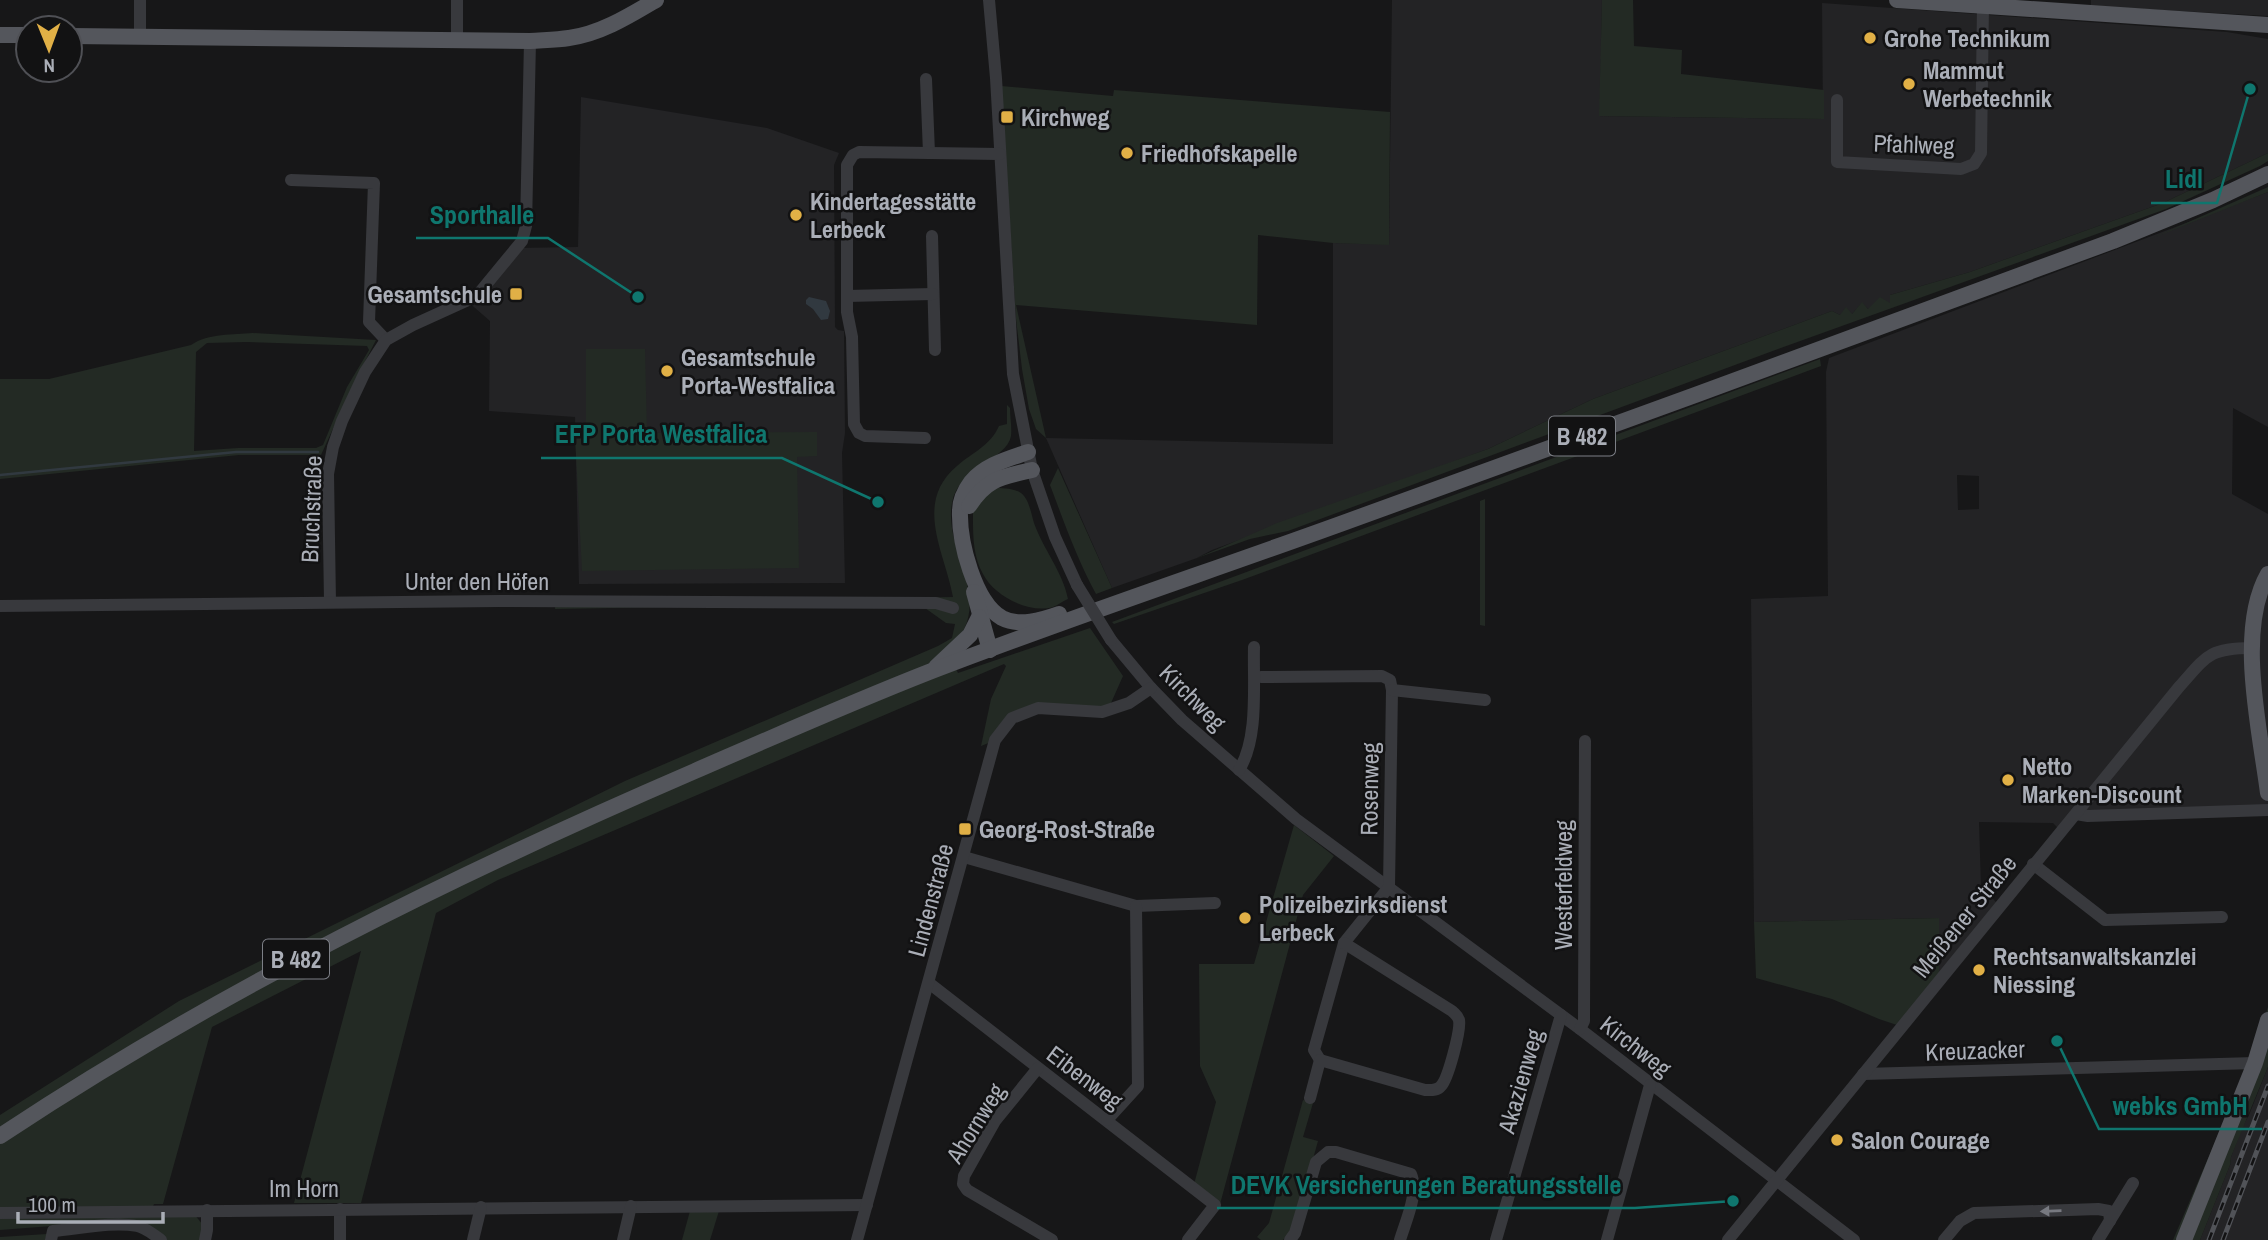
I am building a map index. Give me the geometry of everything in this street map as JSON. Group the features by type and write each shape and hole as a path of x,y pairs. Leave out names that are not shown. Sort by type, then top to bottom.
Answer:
{"main road":[{"path":"84,36 530,41 571,38 595,32 656,0"},
{"path":"1897,0 2268,25"},
{"name":"B 482","path":"0,1136 187,1020 304,955 418,897 619,804 857,701 996,647 1377,511 2113,241 2268,174"},
{"path":"996,647 969,566 960,509 963,496 972,481 987,468 1028,453"},
{"path":"961,524 979,490 993,481 1032,470"},
{"path":"2268,574 2254,610 2251,648 2268,793"},
{"path":"982,611 1014,622 1027,622 1069,611 1100,609"},
{"path":"932,671 970,635 982,611"},
{"path":"2184,1240 2255,1063 2268,1020"}],"street":[{"path":"140,0 140,37"},
{"path":"457,0 457,40"},
{"name":"Kirchweg","path":"989,0 1013,374 1028,453 1055,537 1077,584 1111,640 1182,720 1297,819 1580,1029 1854,1240"},
{"name":"Pfahlweg","path":"1837,100 1837,162 1961,169 1974,164 1981,153 1983,5"},
{"name":"Bruchstraße","path":"330,602 328,474 342,421 365,372 386,340 480,292 522,241 526,226 530,41"},
{"path":"926,79 929,153"},
{"path":"925,438 865,436 859,433 854,424 852,337 847,312 847,165 853,155 859,152 1000,154"},
{"path":"291,180 374,183 369,322 386,340"},
{"path":"932,236 935,350"},
{"path":"848,296 933,294"},
{"name":"Unter den Höfen","path":"0,606 499,601 936,603 953,608"},
{"path":"1239,770 1248,748 1253,713 1254,647"},
{"name":"Meißener Straße","path":"1728,1240 2179,687 2207,656 2227,648 2251,648"},
{"path":"1261,677 1382,676 1390,680 1392,691 1485,700"},
{"name":"Lindenstraße","path":"857,1240 995,740 1012,718 1038,709 1102,712 1129,703 1151,688"},
{"name":"Rosenweg","path":"1389,887 1392,691"},
{"name":"Westerfeldweg","path":"1580,1029 1584,1021 1585,741"},
{"path":"2076,814 2088,816 2268,810"},
{"path":"964,857 1136,906 1215,903"},
{"path":"2033,864 2105,920 2222,917"},
{"path":"1344,943 1452,1011 1459,1021 1446,1079 1435,1090 1425,1090 1320,1060 1314,1050 1344,943 1389,887"},
{"path":"1107,1120 1138,1086 1136,906"},
{"name":"Eibenweg","path":"929,983 1215,1205 1188,1240"},
{"name":"Akazienweg","path":"1496,1240 1561,1015"},
{"path":"1310,1098 1320,1060"},
{"name":"Kreuzacker","path":"1863,1074 2255,1063"},
{"name":"Ahornweg","path":"1038,1068 995,1121 964,1176 963,1184 967,1191 1052,1240"},
{"path":"1607,1240 1650,1085"},
{"path":"1290,1240 1295,1233 1316,1162 1328,1152 1411,1174 1414,1190 1401,1240"},
{"path":"2098,1240 2133,1183"},
{"name":"Im Horn","path":"0,1213 867,1205"},
{"path":"623,1240 631,1206"},
{"path":"473,1240 481,1207"},
{"path":"340,1209 340,1240"},
{"path":"205,1240 207,1210"},
{"path":"1944,1240 1960,1221 1973,1213 2104,1210 2111,1214 2110,1221"},
{"path":"51,1240 53,1231 135,1226 152,1233 160,1240"}],"shaded area":[{"path":"1392,0 1602,0 1600,116 1823,119 1822,3 2227,32 2268,39 2268,153 2163,203 1970,272 1890,295 1890,303 1868,309 1862,303 1852,314 1840,315 1832,311 1593,399 1488,449 1112,588 1046,438 1333,444 1333,243 1389,244"},
{"path":"1602,0 1633,0 1634,46 1682,50 1681,74 1824,90 1824,119 1599,116"},
{"path":"2091,0 2268,0 2268,16 2091,6"},
{"path":"1001,86 1113,96 1114,90 1390,112 1389,245 1333,243 1258,235 1257,325 1016,305 1046,438 1036,429 1029,409 1022,369 1016,319"},
{"name":"Gesamtschule Porta-Westfalica","path":"581,97 767,128 839,153 834,165 835,327 844,331 845,433 842,453 845,583 579,584 575,417 489,411 490,321 467,301 517,248 578,247"},
{"path":"2268,153 2268,161 2260,166 2166,209 1778,349 1288,531 1250,539 1197,558 1277,523 1488,449 1593,399 1832,311 1840,315 1846,307 1852,314 1862,302 1868,309 1880,297 1890,303 1890,295 1970,272 2163,203"},
{"path":"2268,187 2268,192 2150,239"},
{"path":"2268,192 2268,427 2233,408 2232,494 2268,514 2268,809 2077,814 2060,830 2053,823 1979,822 1981,887 1999,905 1939,975 1938,918 1754,922 1751,599 1828,596 1826,372 1829,358","holes":["1957,475 1979,476 1979,509 1958,510"]},
{"path":"809,297 826,301 830,311 828,319 821,320 806,304"},
{"path":"253,333 376,340 321,455 239,455 0,479 0,379 49,379 191,345 213,336","holes":["207,343 367,346 369,350 347,387 323,445 316,448 194,451 196,352"]},
{"path":"586,349 645,349 647,433 817,432 817,456 797,457 799,568 582,571 575,435 586,434"},
{"path":"1820,359 1821,366 1242,580 1114,624 1112,622"},
{"path":"1007,405 1010,408 1011,429 1008,444 963,481 952,503 953,535 967,583 969,614 963,632 946,649 958,673 1090,628 1123,676 1111,703 1101,714 1038,711 1014,723 1001,738 981,746 991,699 1006,666 1004,664 498,880 436,913 361,1203 294,1203 361,951 212,1027 163,1204 154,1204 150,1213 194,1214 203,1225 201,1240 166,1240 104,1222 0,1230 0,1115 179,1001 625,781 952,638 955,624 946,623 925,608 555,609 556,598 953,597 936,528 934,512 937,496 944,480 957,466 986,444 999,426 1007,424"},
{"path":"1058,468 1112,588 1096,594 1050,485"},
{"path":"993,488 1015,490 1026,499 1038,533 1062,579 1068,599 1053,607 1033,608 1004,596 988,582 979,566 975,551 973,510"},
{"path":"1485,499 1485,626 1480,625 1480,501"},
{"path":"1294,825 1334,856 1303,895 1219,1208 1193,1188 1216,1102 1200,1066 1199,964 1254,964"},
{"path":"1939,918 1939,975 1900,1026 1832,999 1756,978 1754,922"},
{"path":"2268,1007 2268,1067 2200,1240 2173,1240 2251,1058"},
{"path":"2268,1067 2268,1240 2200,1240 2242,1128"},
{"path":"1303,1100 1313,1103 1303,1137 1318,1141 1294,1227 1283,1240 1261,1240 1257,1237 1269,1223"},
{"path":"690,1211 719,1211 710,1240 682,1240"},
{"path":"47,1234 45,1240 0,1240 0,1237"}],"waterway":[{"path":"0,475 236,452 318,452"}],"railway":[{"path":"2209,1240 2268,1086"},
{"path":"2223,1240 2268,1122"}],"place":[{"name":"Grohe Technikum","path":"1870,38"},
{"name":"Mammut Werbetechnik","path":"1909,84"},
{"name":"Lidl","path":"2250,89"},
{"name":"Kirchweg","path":"1007,117"},
{"name":"Friedhofskapelle","path":"1127,153"},
{"name":"Kindertagesstätte Lerbeck","path":"796,215"},
{"name":"Gesamtschule","path":"516,294"},
{"name":"Sporthalle","path":"638,297"},
{"name":"Gesamtschule Porta-Westfalica","path":"667,371"},
{"name":"EFP Porta Westfalica","path":"878,502"},
{"name":"Netto Marken-Discount","path":"2008,780"},
{"name":"Georg-Rost-Straße","path":"965,829"},
{"name":"Polizeibezirksdienst Lerbeck","path":"1245,918"},
{"name":"Rechtsanwaltskanzlei Niessing","path":"1979,970"},
{"name":"webks GmbH","path":"2057,1041"},
{"name":"Salon Courage","path":"1837,1140"},
{"name":"DEVK Versicherungen Beratungsstelle","path":"1733,1201"}]}
